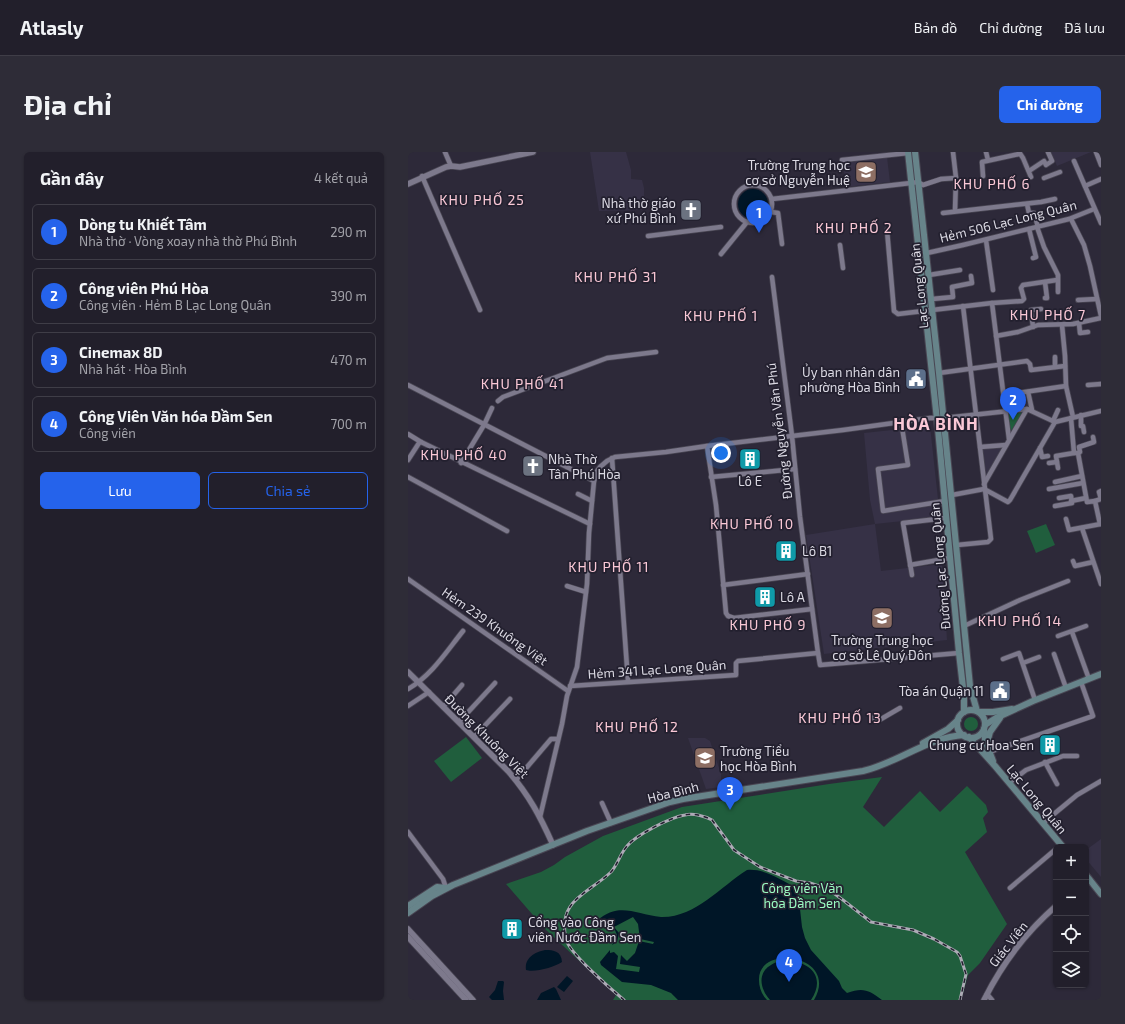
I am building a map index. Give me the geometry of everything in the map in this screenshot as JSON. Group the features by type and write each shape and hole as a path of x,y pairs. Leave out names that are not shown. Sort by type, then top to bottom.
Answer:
{"main road":[{"name":"Lạc Long Quân","path":"908,152 936,417"},
{"name":"Lạc Long Quân","path":"915,152 944,418"},
{"name":"Đường Lạc Long Quân","path":"936,417 959,653 964,688 964,712"},
{"name":"Đường Lạc Long Quân","path":"944,418 970,686 978,712"},
{"path":"916,749 952,737 978,736 984,727 1019,707 1101,674"},
{"path":"916,749 948,729 964,712 971,710 978,712 994,712 1019,707"},
{"path":"978,712 984,718 988,748 995,766"},
{"path":"988,748 988,736 992,728 1002,716"},
{"path":"958,720 958,727 995,766"},
{"name":"Hòa Bình","path":"446,888 553,844 657,806 683,799 868,770 916,749"},
{"name":"Lạc Long Quân","path":"995,766 1043,823 1057,844"},
{"path":"1089,880 1101,894"},
{"path":"408,906 437,887 446,888"},
{"path":"408,913 446,888"}],"street":[{"path":"445,152 451,166"},
{"path":"408,184 422,176 446,167 451,166 460,168 533,152"},
{"path":"842,160 870,154 908,152"},
{"path":"953,152 956,178 955,211"},
{"path":"986,152 988,160"},
{"path":"1029,171 1044,161 1046,165 1052,161 1048,152"},
{"path":"1096,152 1101,165"},
{"path":"984,176 982,162 1019,153 1032,177"},
{"path":"1074,161 1101,223"},
{"path":"1044,178 1060,172"},
{"path":"422,176 480,310"},
{"path":"772,199 918,182 923,185 941,179 956,178"},
{"path":"1085,186 1101,179"},
{"path":"755,185 766,190 772,199 771,212 763,220 753,223 747,222 739,217 735,209 735,200 740,192 749,186 755,185"},
{"path":"943,213 1027,204 1055,199"},
{"path":"1027,204 1029,213 1034,213 1044,247 1058,275 1058,292"},
{"name":"Hẻm 506 Lạc Long Quân","path":"927,252 986,240 1071,219 1094,209"},
{"path":"771,212 778,213 782,244"},
{"path":"996,336 1018,332 1038,326 1079,323 1101,317 1084,245 1071,219"},
{"path":"721,254 747,222"},
{"path":"648,236 721,227"},
{"path":"1029,229 1036,257 1033,258"},
{"path":"887,230 895,313 898,314 963,306 1023,301 1021,286 1058,280"},
{"path":"986,240 993,290"},
{"path":"840,245 843,268"},
{"path":"929,275 960,270"},
{"path":"932,299 952,297 952,286 972,283 971,276"},
{"name":"Đường Nguyễn Văn Phú","path":"772,277 792,436 800,517 818,653"},
{"path":"1045,282 1047,298 1045,298"},
{"path":"1078,300 1097,299"},
{"path":"992,303 1009,439"},
{"path":"957,546 990,541 963,306"},
{"path":"1033,327 1031,310 1041,309"},
{"path":"1079,323 1080,333 1088,332"},
{"path":"1062,325 1066,386 1072,418 1076,453 1087,502 1101,499 1099,492 1101,491"},
{"path":"498,401 503,397 607,358 656,352"},
{"path":"1055,358 1055,367"},
{"path":"939,373 1029,362 1031,370 1065,366"},
{"path":"1088,385 1101,384"},
{"path":"408,385 594,481"},
{"path":"1004,396 1066,386"},
{"path":"952,495 984,486 1009,439 1029,410 1028,392"},
{"path":"461,462 484,425 492,408"},
{"path":"540,817 569,688 578,667 586,592 594,481 600,467 612,458 936,417 944,418 1029,410 1054,421 1101,411"},
{"path":"984,486 1008,502 1010,500 1040,448 1058,410"},
{"path":"1081,416 1081,426 1083,426 1084,432"},
{"path":"902,421 908,465 878,469 883,511 945,501"},
{"path":"408,434 461,462 590,524"},
{"path":"1058,468 1056,456 1080,452 1079,447 1094,442 1093,437"},
{"path":"408,460 418,443 421,442"},
{"path":"980,447 1006,445"},
{"path":"707,446 717,512 726,613 730,618 812,609"},
{"path":"1040,448 1042,457 1048,456"},
{"path":"612,458 628,681"},
{"path":"1049,463 1057,462"},
{"path":"711,477 795,469"},
{"path":"1055,482 1082,476"},
{"path":"408,477 507,531"},
{"path":"1049,489 1083,483"},
{"path":"578,494 592,501"},
{"path":"1059,498 1071,496 1071,501"},
{"path":"1055,506 1072,503 1071,501 1086,498"},
{"path":"1066,519 1069,530 1100,524 1095,501"},
{"path":"912,575 903,523 946,518"},
{"path":"1082,528 1093,562 1098,569 1101,584"},
{"path":"910,565 950,558"},
{"path":"1073,561 1075,566 1093,562"},
{"path":"723,585 808,574"},
{"name":"Hẻm 239 Khuông Việt","path":"408,579 569,688"},
{"path":"964,626 1020,600 1068,581"},
{"path":"567,586 586,592"},
{"path":"1058,636 1086,626"},
{"path":"408,689 419,682 434,668 463,631"},
{"path":"1072,632 1089,679"},
{"path":"818,653 820,665 959,653"},
{"name":"Hẻm 341 Lạc Long Quân","path":"569,688 628,681 736,675 736,663 738,661 818,653"},
{"path":"1003,659 1019,653 1035,700"},
{"path":"1054,654 1066,688"},
{"path":"1022,663 1039,657"},
{"name":"Đường Khuông Việt","path":"408,672 516,780 531,800 553,844"},
{"path":"988,748 1093,716 1081,682"},
{"path":"459,722 495,683"},
{"path":"443,707 462,685"},
{"path":"408,706 428,692"},
{"path":"474,738 510,699"},
{"path":"871,715 876,722 900,708"},
{"path":"516,780 551,739 558,739"},
{"path":"1009,783 1026,770 1044,762 1063,756 1077,756"},
{"path":"1044,762 1057,784"},
{"path":"1043,823 1077,795 1101,781"},
{"path":"602,803 611,823"},
{"path":"408,832 443,879 446,888"},
{"path":"1010,888 1053,852"},
{"name":"Giác Viên","path":"984,1000 1002,968 1019,945 1038,923 1053,909"},
{"path":"408,929 473,1000"},
{"path":"408,937 466,1000"},
{"path":"987,994 992,1000"}],"shaded area":[{"path":"590,152 626,152 631,170 631,179 642,180 644,188 644,210 599,211"},
{"path":"1051,152 1091,152 1057,166"},
{"name":"Trường Trung học cơ sở Nguyễn Huệ","path":"887,157 890,182 846,187 843,162"},
{"path":"1030,393 1031,406 1007,410 1005,397"},
{"path":"930,426 940,517 875,524 870,500 864,433"},
{"path":"1002,446 1003,448 987,475 985,475 982,448"},
{"path":"875,524 881,571 942,564 947,640 824,654 806,535"},
{"name":"Trường Tiểu học Hòa Bình","path":"688,738 705,738 710,741 721,774 721,787 706,789"},
{"path":"1101,839 1101,877 1089,863 1089,848"}],"green space":[{"path":"1024,411 1011,431 1008,413"},
{"path":"1046,524 1055,545 1036,553 1027,531"},
{"path":"971,717 976,719 978,724 976,729 971,731 966,729 964,724 966,719"},
{"path":"466,737 482,758 451,782 434,761"},
{"name":"Công viên Văn hóa Đầm Sen","path":"882,777 863,807 884,827 920,791 940,812 967,786 986,805 988,812 983,818 987,832 965,852 1007,924 980,963 968,975 961,1000 613,1000 616,995 545,929 506,884 541,872 603,836 682,807"}],"water":[{"path":"753,189 759,190 767,198 767,210 759,218 753,219 747,218 739,210 738,204 739,198 747,190"},
{"path":"747,870 766,873 779,878 796,888 802,927 805,938 811,950 839,981 842,988 847,993 857,990 866,990 882,1000 814,1000 819,985 816,973 808,964 796,959 783,958 771,961 762,968 759,980 762,994 767,1000 678,1000 671,993 651,985 622,982 601,965 600,962 610,950 610,953 614,952 618,956 616,969 639,972 640,967 620,964 621,955 627,961 635,953 639,941 653,944 654,942 640,939 638,924 633,917 614,927 619,933 617,942 612,945 617,935 614,928 608,924 601,925 597,921 605,915 620,910 652,916 673,916 696,907"},
{"path":"551,950 559,953 562,962 544,969 534,971 526,970 528,959 538,952"},
{"path":"786,960 803,964 814,972 817,984 811,1000 770,1000 767,996 762,986 762,977 764,972 773,964"},
{"path":"567,976 573,981 564,992 557,987"},
{"path":"498,981 504,982 504,1000 492,1000 489,997 495,990"},
{"path":"554,987 561,1000 537,1000 541,993"}],"railway":[{"path":"624,1000 591,971 574,953 566,939 564,926 566,915 570,906 576,899 611,872 627,846 638,837 663,823 688,814 702,816 712,820 734,850 760,867 796,881 810,883 828,889 871,922 913,930 934,939 957,952 960,956 966,974 960,1000"}],"place":[{"name":"Trường Trung học cơ sở Nguyễn Huệ","path":"866,172"},
{"name":"Nhà thờ giáo xứ Phú Bình","path":"691,210"},
{"name":"Dòng tu Khiết Tâm","path":"759,233"},
{"name":"Ủy ban nhân dân phường Hòa Bình","path":"916,379"},
{"name":"Công viên Phú Hòa","path":"1013,420"},
{"name":"Lô E","path":"750,459"},
{"name":"Nhà Thờ Tân Phú Hòa","path":"533,466"},
{"name":"Lô B1","path":"786,551"},
{"name":"Lô A","path":"765,597"},
{"name":"Trường Trung học cơ sở Lê Quý Đôn","path":"882,618"},
{"name":"Tòa án Quận 11","path":"1000,691"},
{"name":"Chung cư Hoa Sen","path":"1050,745"},
{"name":"Trường Tiểu học Hòa Bình","path":"705,758"},
{"name":"Cinemax 8D","path":"730,810"},
{"name":"Cổng vào Công viên Nước Đầm Sen","path":"512,929"},
{"name":"Công Viên Văn hóa Đầm Sen","path":"789,982"}],"district":[{"name":"KHU PHỐ 6","path":"992,184"},
{"name":"KHU PHỐ 25","path":"482,200"},
{"name":"KHU PHỐ 2","path":"854,228"},
{"name":"KHU PHỐ 31","path":"616,277"},
{"name":"KHU PHỐ 7","path":"1048,315"},
{"name":"KHU PHỐ 1","path":"721,316"},
{"name":"KHU PHỐ 41","path":"523,384"},
{"name":"HÒA BÌNH","path":"936,424"},
{"name":"KHU PHỐ 40","path":"464,455"},
{"name":"KHU PHỐ 10","path":"752,524"},
{"name":"KHU PHỐ 11","path":"609,567"},
{"name":"KHU PHỐ 14","path":"1020,621"},
{"name":"KHU PHỐ 9","path":"768,625"},
{"name":"KHU PHỐ 13","path":"840,718"},
{"name":"KHU PHỐ 12","path":"637,727"}]}
